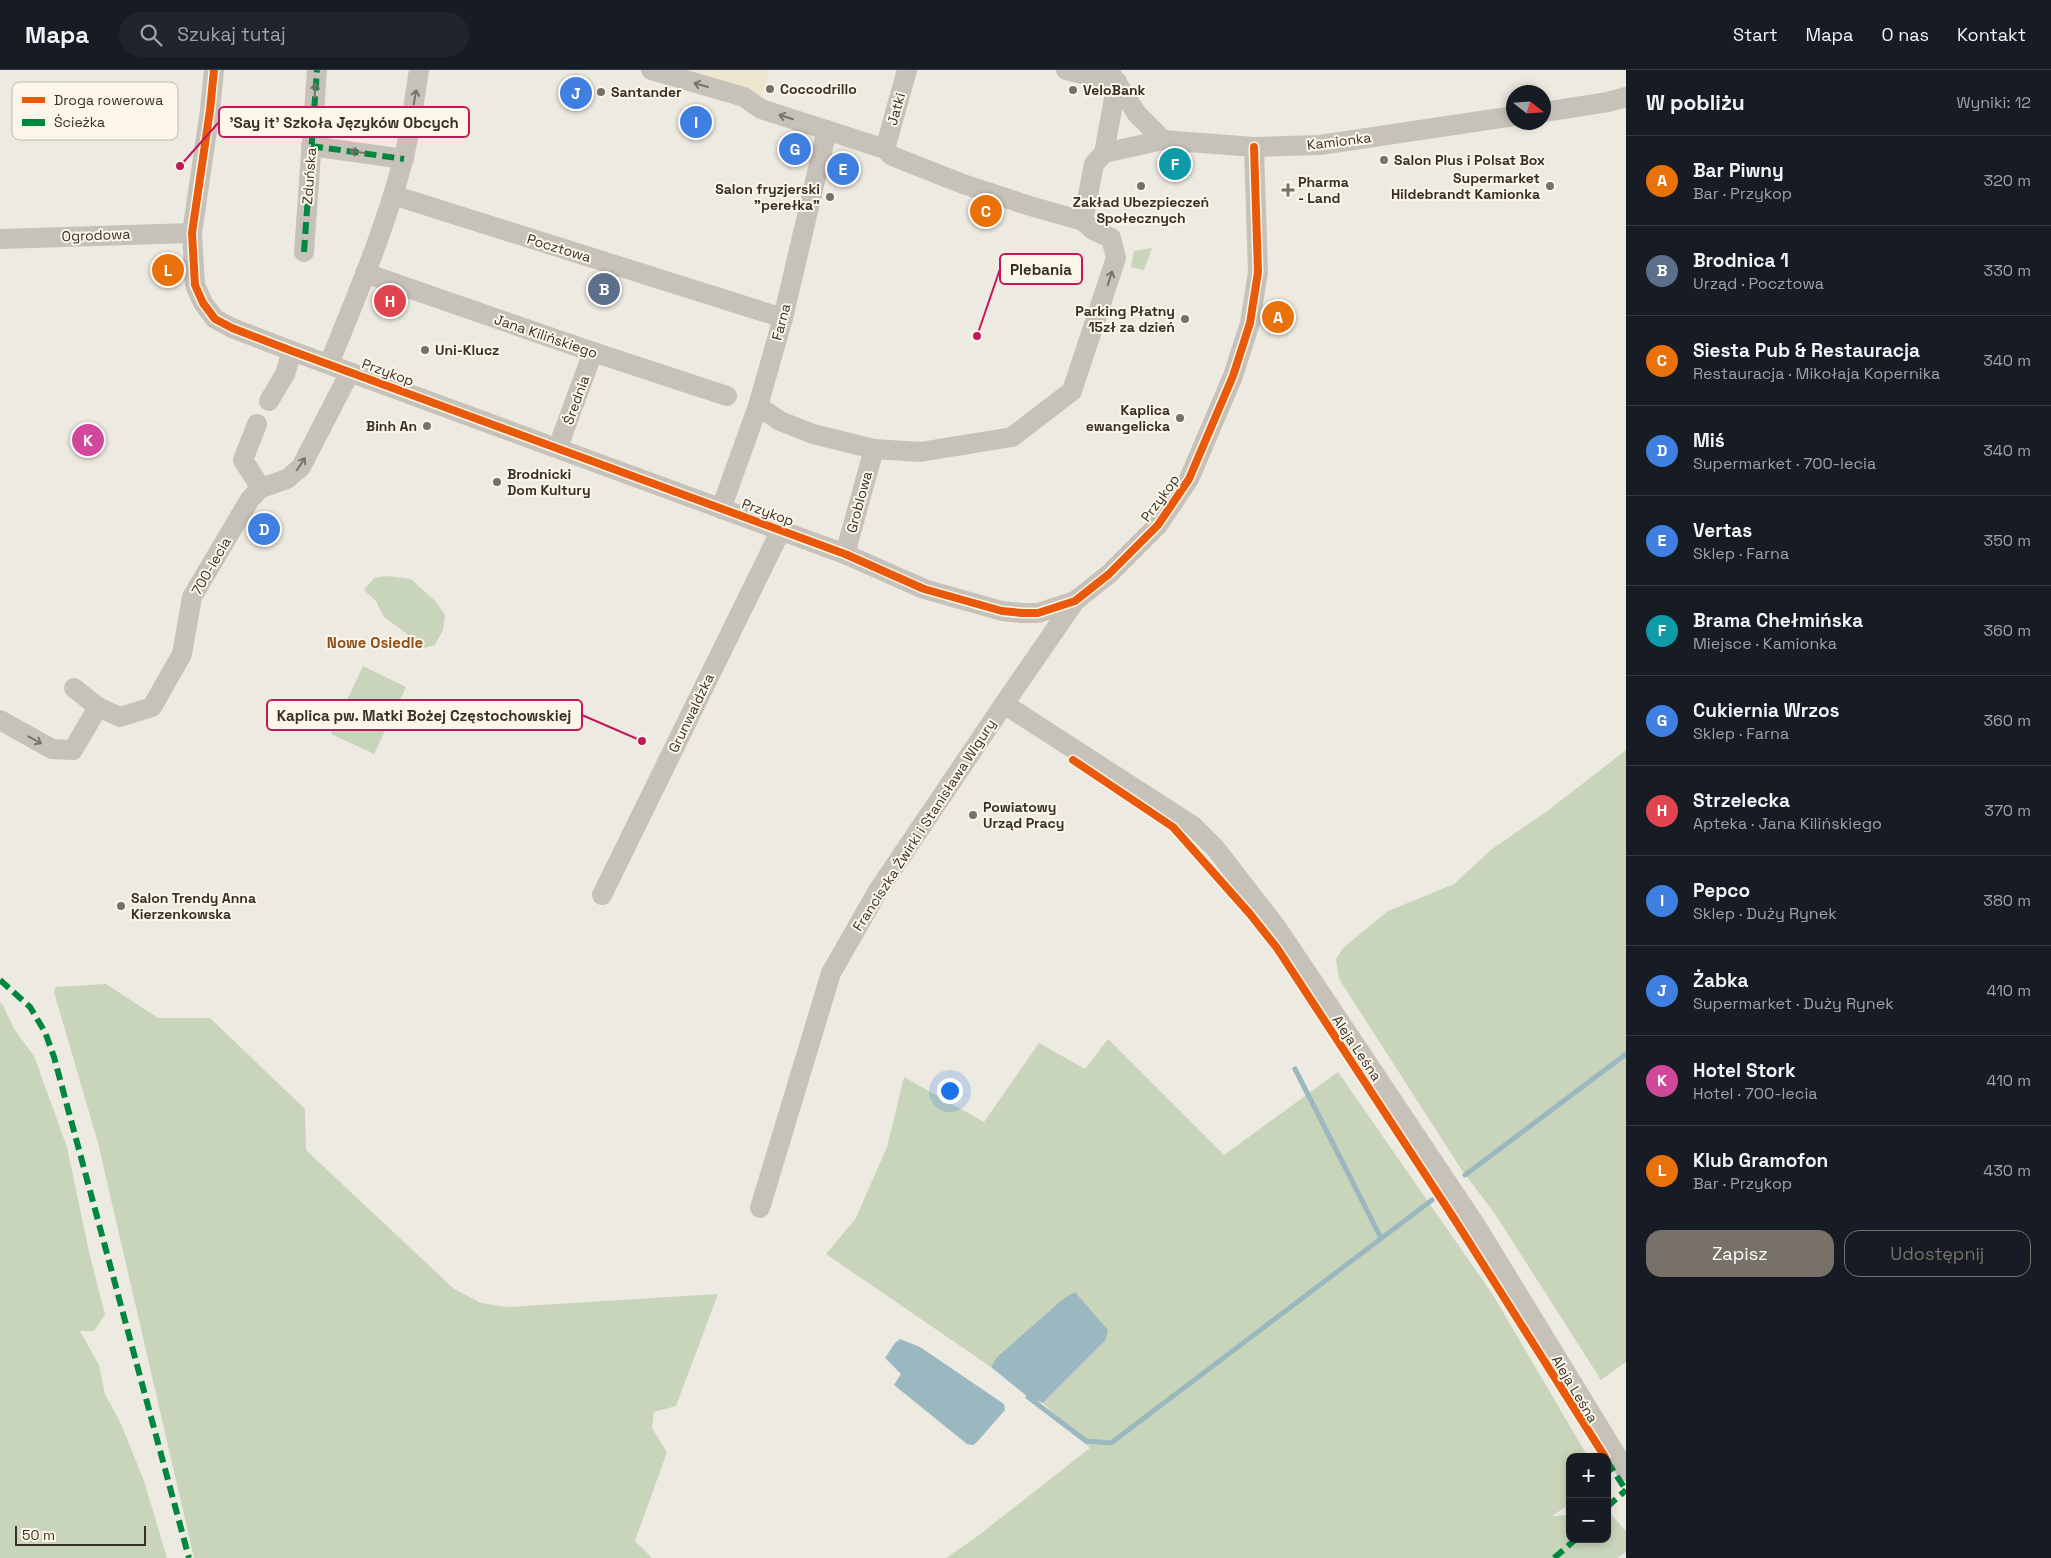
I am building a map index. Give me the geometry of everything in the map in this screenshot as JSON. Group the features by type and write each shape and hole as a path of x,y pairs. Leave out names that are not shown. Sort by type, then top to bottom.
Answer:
{"street":[{"name":"Przykop","path":"214,70 192,233 196,285 203,303 215,319 232,328 292,351 558,447 845,554 924,589 1002,611 1038,613 1076,601 1109,574 1158,525 1189,479 1233,376 1250,323 1257,281 1254,147"},
{"name":"Zduńska","path":"304,252 317,70"},
{"path":"329,364 365,274 393,195 404,159 419,70"},
{"path":"651,70 747,98 761,109 885,149 892,156 963,184 1083,221 1093,230 1112,238 1116,258 1072,391 1012,437 920,452 874,449 814,434 780,421 758,406"},
{"name":"Jatki","path":"885,149 907,70"},
{"path":"1066,70 1114,76"},
{"path":"1083,221 1094,164 1104,153 1114,76"},
{"path":"1114,76 1137,114 1163,140"},
{"path":"1551,111 1608,102 1626,96"},
{"name":"Kamionka","path":"1104,153 1163,140 1254,147 1320,145 1506,117"},
{"name":"Farna","path":"721,509 758,406 783,318 827,130"},
{"path":"311,146 404,159"},
{"name":"Pocztowa","path":"393,195 783,318"},
{"name":"Ogrodowa","path":"0,238 192,233"},
{"name":"Jana Kilińskiego","path":"365,274 727,396"},
{"path":"269,401 285,374 292,351"},
{"name":"Średnia","path":"558,447 593,352"},
{"path":"257,424 243,460 261,488 287,479 301,467 350,372"},
{"name":"Groblowa","path":"845,554 874,449"},
{"name":"700-lecia","path":"74,688 98,707 120,718 152,707 182,654 192,597 250,499 261,488"},
{"name":"Grunwaldzka","path":"602,895 781,530"},
{"name":"Franciszka Żwirki i Stanisława Wigury","path":"760,1208 831,973 879,889 1076,601"},
{"name":"Aleja Leśna","path":"1004,704 1193,826 1216,849 1277,928 1475,1224 1626,1471"},
{"path":"0,720 52,749 72,750 98,707"}],"green space":[{"path":"1152,248 1144,270 1131,267 1134,251"},
{"path":"386,576 411,579 436,602 445,615 443,630 435,645 419,649 406,633 384,617 376,601 364,590 374,578"},
{"path":"363,666 406,687 374,754 331,734"},
{"path":"1626,750 1626,1362 1601,1380 1495,1214 1461,1169 1339,979 1336,959 1343,948 1388,911 1454,884 1492,849 1546,812"},
{"path":"106,984 158,1018 210,1018 305,1109 306,1150 454,1289 481,1303 507,1307 718,1294 676,1406 654,1412 652,1428 667,1452 635,1541 652,1558 194,1558 98,1143 54,992 56,987"},
{"path":"0,1003 3,1005 14,1029 34,1056 67,1147 89,1252 105,1315 94,1331 80,1331 99,1365 105,1394 121,1424 144,1481 167,1558 0,1558"},
{"path":"1108,1039 1224,1155 1338,1072 1493,1295 1586,1453 1566,1453 1566,1507 1552,1516 1566,1515 1566,1543 1611,1543 1611,1514 1626,1531 1626,1552 1617,1558 946,1558 975,1538 1090,1448 1043,1403 1105,1341 1075,1292 1064,1298 997,1357 991,1367 826,1254 856,1218 887,1147 904,1077 984,1122 1039,1043 1085,1069"}],"shaded area":[{"path":"668,70 769,70 761,98"}],"water":[{"path":"1075,1292 1108,1330 1105,1341 1043,1403 1028,1397 991,1367 997,1357 1064,1298"},
{"path":"900,1339 920,1347 1004,1404 1005,1410 973,1445 967,1444 894,1385 901,1374 885,1358"}],"waterway":[{"path":"1465,1175 1626,1054"},
{"path":"1295,1069 1381,1238"},
{"path":"1028,1397 1086,1441 1111,1443 1432,1200"}],"marked path":[{"path":"304,252 317,70"},
{"path":"311,146 404,159"},
{"path":"0,980 30,1007 45,1032 54,1057 189,1558"},
{"path":"1611,1467 1626,1490"},
{"path":"1611,1503 1626,1490"},
{"path":"1554,1558 1571,1543"}],"cycle path":[{"path":"214,70 192,233 195,285 203,303 215,319 232,328 292,351 845,554 924,589 1002,611 1022,613 1038,613 1075,601 1109,574 1158,525 1189,479 1233,376 1250,323 1258,272 1254,147"},
{"path":"1073,760 1173,827 1250,914 1277,948 1455,1220 1602,1453"}],"place":[{"name":"Coccodrillo","path":"770,89"},
{"name":"VeloBank","path":"1073,90"},
{"name":"Santander","path":"601,92"},
{"name":"Żabka","path":"576,93"},
{"name":"Pepco","path":"696,122"},
{"name":"Cukiernia Wrzos","path":"795,149"},
{"name":"Salon Plus i Polsat Box","path":"1384,160"},
{"name":"Brama Chełmińska","path":"1175,164"},
{"name":"'Say it' Szkoła Języków Obcych","path":"180,166"},
{"name":"Vertas","path":"843,169"},
{"name":"Zakład Ubezpieczeń Społecznych","path":"1141,186"},
{"name":"Supermarket Hildebrandt Kamionka","path":"1550,186"},
{"name":"Pharma - Land","path":"1288,190"},
{"name":"Salon fryzjerski \"perełka\"","path":"830,197"},
{"name":"Siesta Pub & Restauracja","path":"986,211"},
{"name":"Klub Gramofon","path":"168,270"},
{"name":"Brodnica 1","path":"604,289"},
{"name":"Strzelecka","path":"390,301"},
{"name":"Bar Piwny","path":"1278,317"},
{"name":"Parking Płatny 15zł za dzień","path":"1185,319"},
{"name":"Plebania","path":"977,336"},
{"name":"Uni-Klucz","path":"425,350"},
{"name":"Kaplica ewangelicka","path":"1180,418"},
{"name":"Binh An","path":"427,426"},
{"name":"Hotel Stork","path":"88,440"},
{"name":"Brodnicki Dom Kultury","path":"497,482"},
{"name":"Miś","path":"264,529"},
{"name":"Kaplica pw. Matki Bożej Częstochowskiej","path":"642,741"},
{"name":"Powiatowy Urząd Pracy","path":"973,815"},
{"name":"Salon Trendy Anna Kierzenkowska","path":"121,906"}],"district":[{"name":"Nowe Osiedle","path":"375,642"}]}
